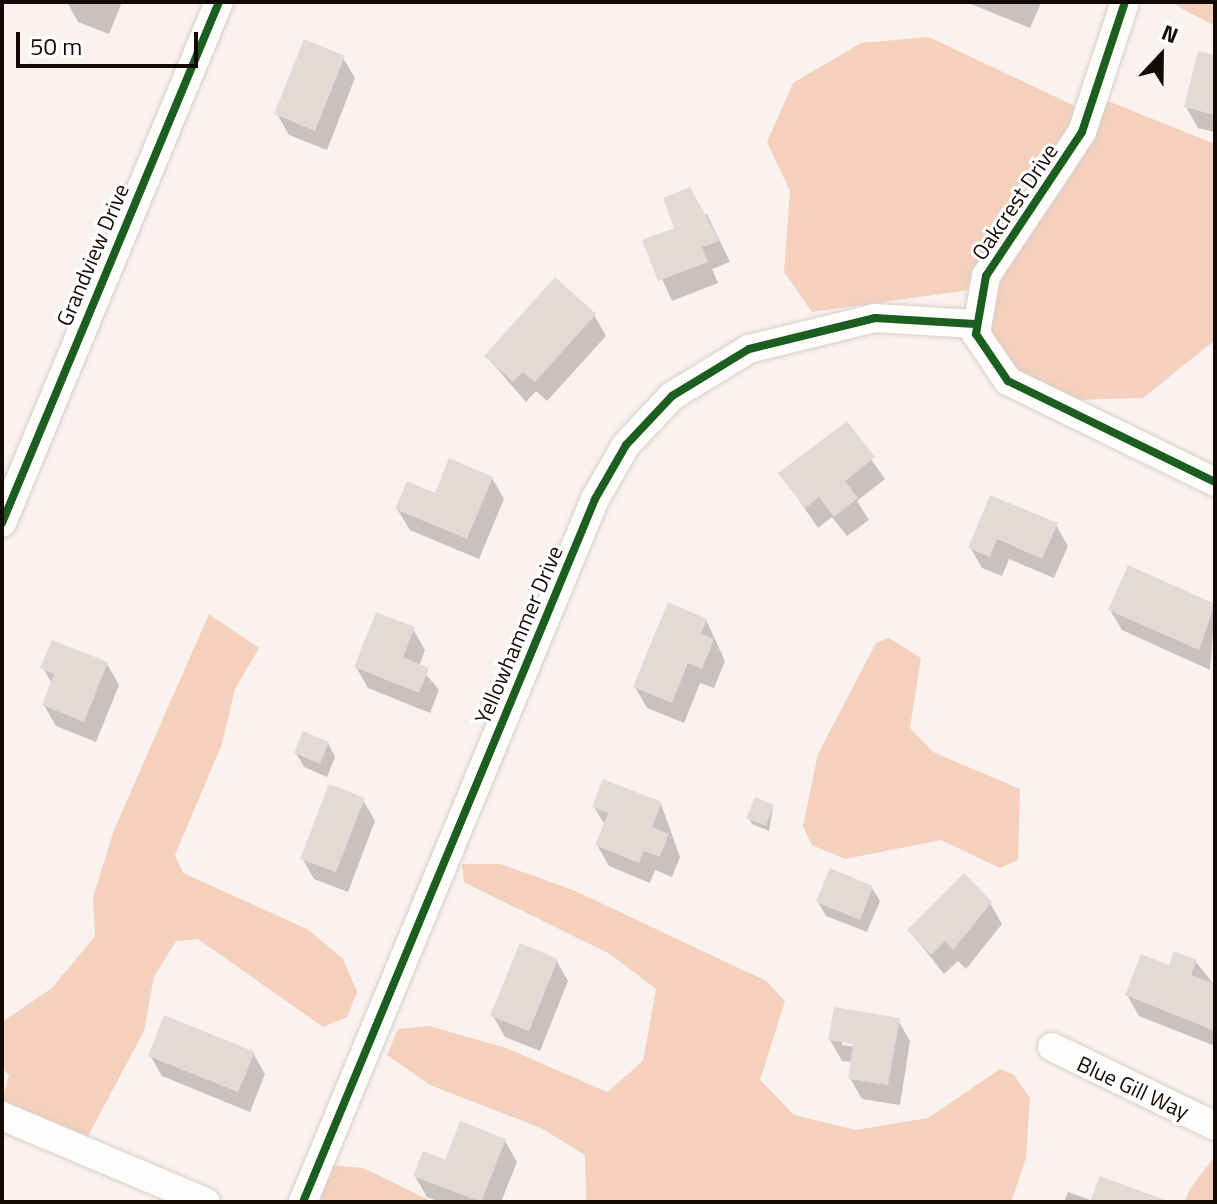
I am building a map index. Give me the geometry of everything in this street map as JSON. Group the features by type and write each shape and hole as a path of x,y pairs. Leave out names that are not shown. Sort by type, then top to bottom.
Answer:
{"street":[{"name":"Grandview Drive","path":"2,523 219,2"},
{"name":"Oakcrest Drive","path":"975,324 986,276 1082,132 1125,2"},
{"name":"Yellowhammer Drive","path":"303,1202 595,499 626,445 672,396 749,349 875,318 975,324"},
{"path":"975,324 988,362 1008,381 1215,482"},
{"name":"Blue Gill Way","path":"1052,1047 1215,1126"},
{"path":"2,1116 206,1202"}],"shaded area":[{"path":"1170,2 1215,2 1215,26"},
{"path":"929,37 1079,108 1071,126 969,290 812,312 784,272 790,191 767,142 793,83 861,43"},
{"path":"1108,101 1215,144 1215,340 1143,398 1073,400 1015,370 989,329 997,281 1073,173"},
{"path":"209,614 259,648 235,689 222,744 175,855 183,873 307,929 343,959 357,992 347,1017 323,1027 198,939 176,941 154,977 144,1031 88,1136 2,1100 9,1075 2,1068 2,1022 52,988 95,936 93,897 114,830"},
{"path":"889,638 921,658 910,728 933,752 1020,789 1018,860 1000,868 941,840 845,859 812,845 803,826 818,754 876,643"},
{"path":"462,864 500,864 573,890 766,981 785,1001 760,1080 794,1115 856,1130 928,1118 1000,1069 1014,1075 1030,1098 1026,1158 1011,1202 586,1202 585,1155 541,1128 430,1085 387,1055 398,1029 429,1026 506,1048 607,1092 643,1061 656,989 610,954 464,882"},
{"path":"1215,1156 1215,1202 1185,1202 1190,1189"},
{"path":"332,1165 363,1168 433,1202 324,1202 319,1194"}],"building":[{"path":"304,39 345,56 315,131 274,114"},
{"path":"1198,51 1215,55 1215,115 1184,107"},
{"path":"690,187 720,241 702,247 708,262 658,281 642,240 674,228 663,198"},
{"path":"555,277 596,314 535,382 523,372 513,382 484,356"},
{"path":"847,421 875,457 845,481 858,498 834,517 819,497 805,508 778,473"},
{"path":"449,458 493,477 467,539 395,509 407,481 435,493"},
{"path":"990,495 1058,523 1042,559 997,539 990,557 968,548"},
{"path":"1128,565 1215,604 1199,650 1108,610"},
{"path":"668,602 707,619 701,634 714,639 702,669 688,663 672,703 633,687"},
{"path":"376,612 415,627 403,657 429,668 419,693 354,667"},
{"path":"52,640 108,662 84,722 42,705 54,674 40,668"},
{"path":"303,731 329,742 320,764 294,753"},
{"path":"603,779 662,802 652,827 669,834 660,857 644,851 639,863 595,845 608,813 592,807"},
{"path":"329,784 365,798 336,872 300,859"},
{"path":"755,797 774,805 766,826 746,818"},
{"path":"830,868 873,886 860,920 816,902"},
{"path":"964,873 992,902 953,950 945,941 931,955 907,930"},
{"path":"520,943 558,959 529,1031 490,1016"},
{"path":"1174,951 1197,960 1191,975 1215,984 1215,1031 1125,995 1141,954 1169,965"},
{"path":"834,1007 900,1018 888,1085 848,1079 853,1044 828,1040"},
{"path":"164,1015 255,1052 238,1092 148,1056"},
{"path":"460,1121 506,1139 481,1202 413,1176 423,1151 445,1160"},
{"path":"1100,1176 1165,1200 1090,1202"}],"cycle path":[{"path":"2,523 219,2"},
{"path":"1125,2 1082,132 986,276 976,334 1008,381 1215,482"},
{"path":"303,1202 595,499 626,445 672,396 749,349 875,318 975,324"}]}
